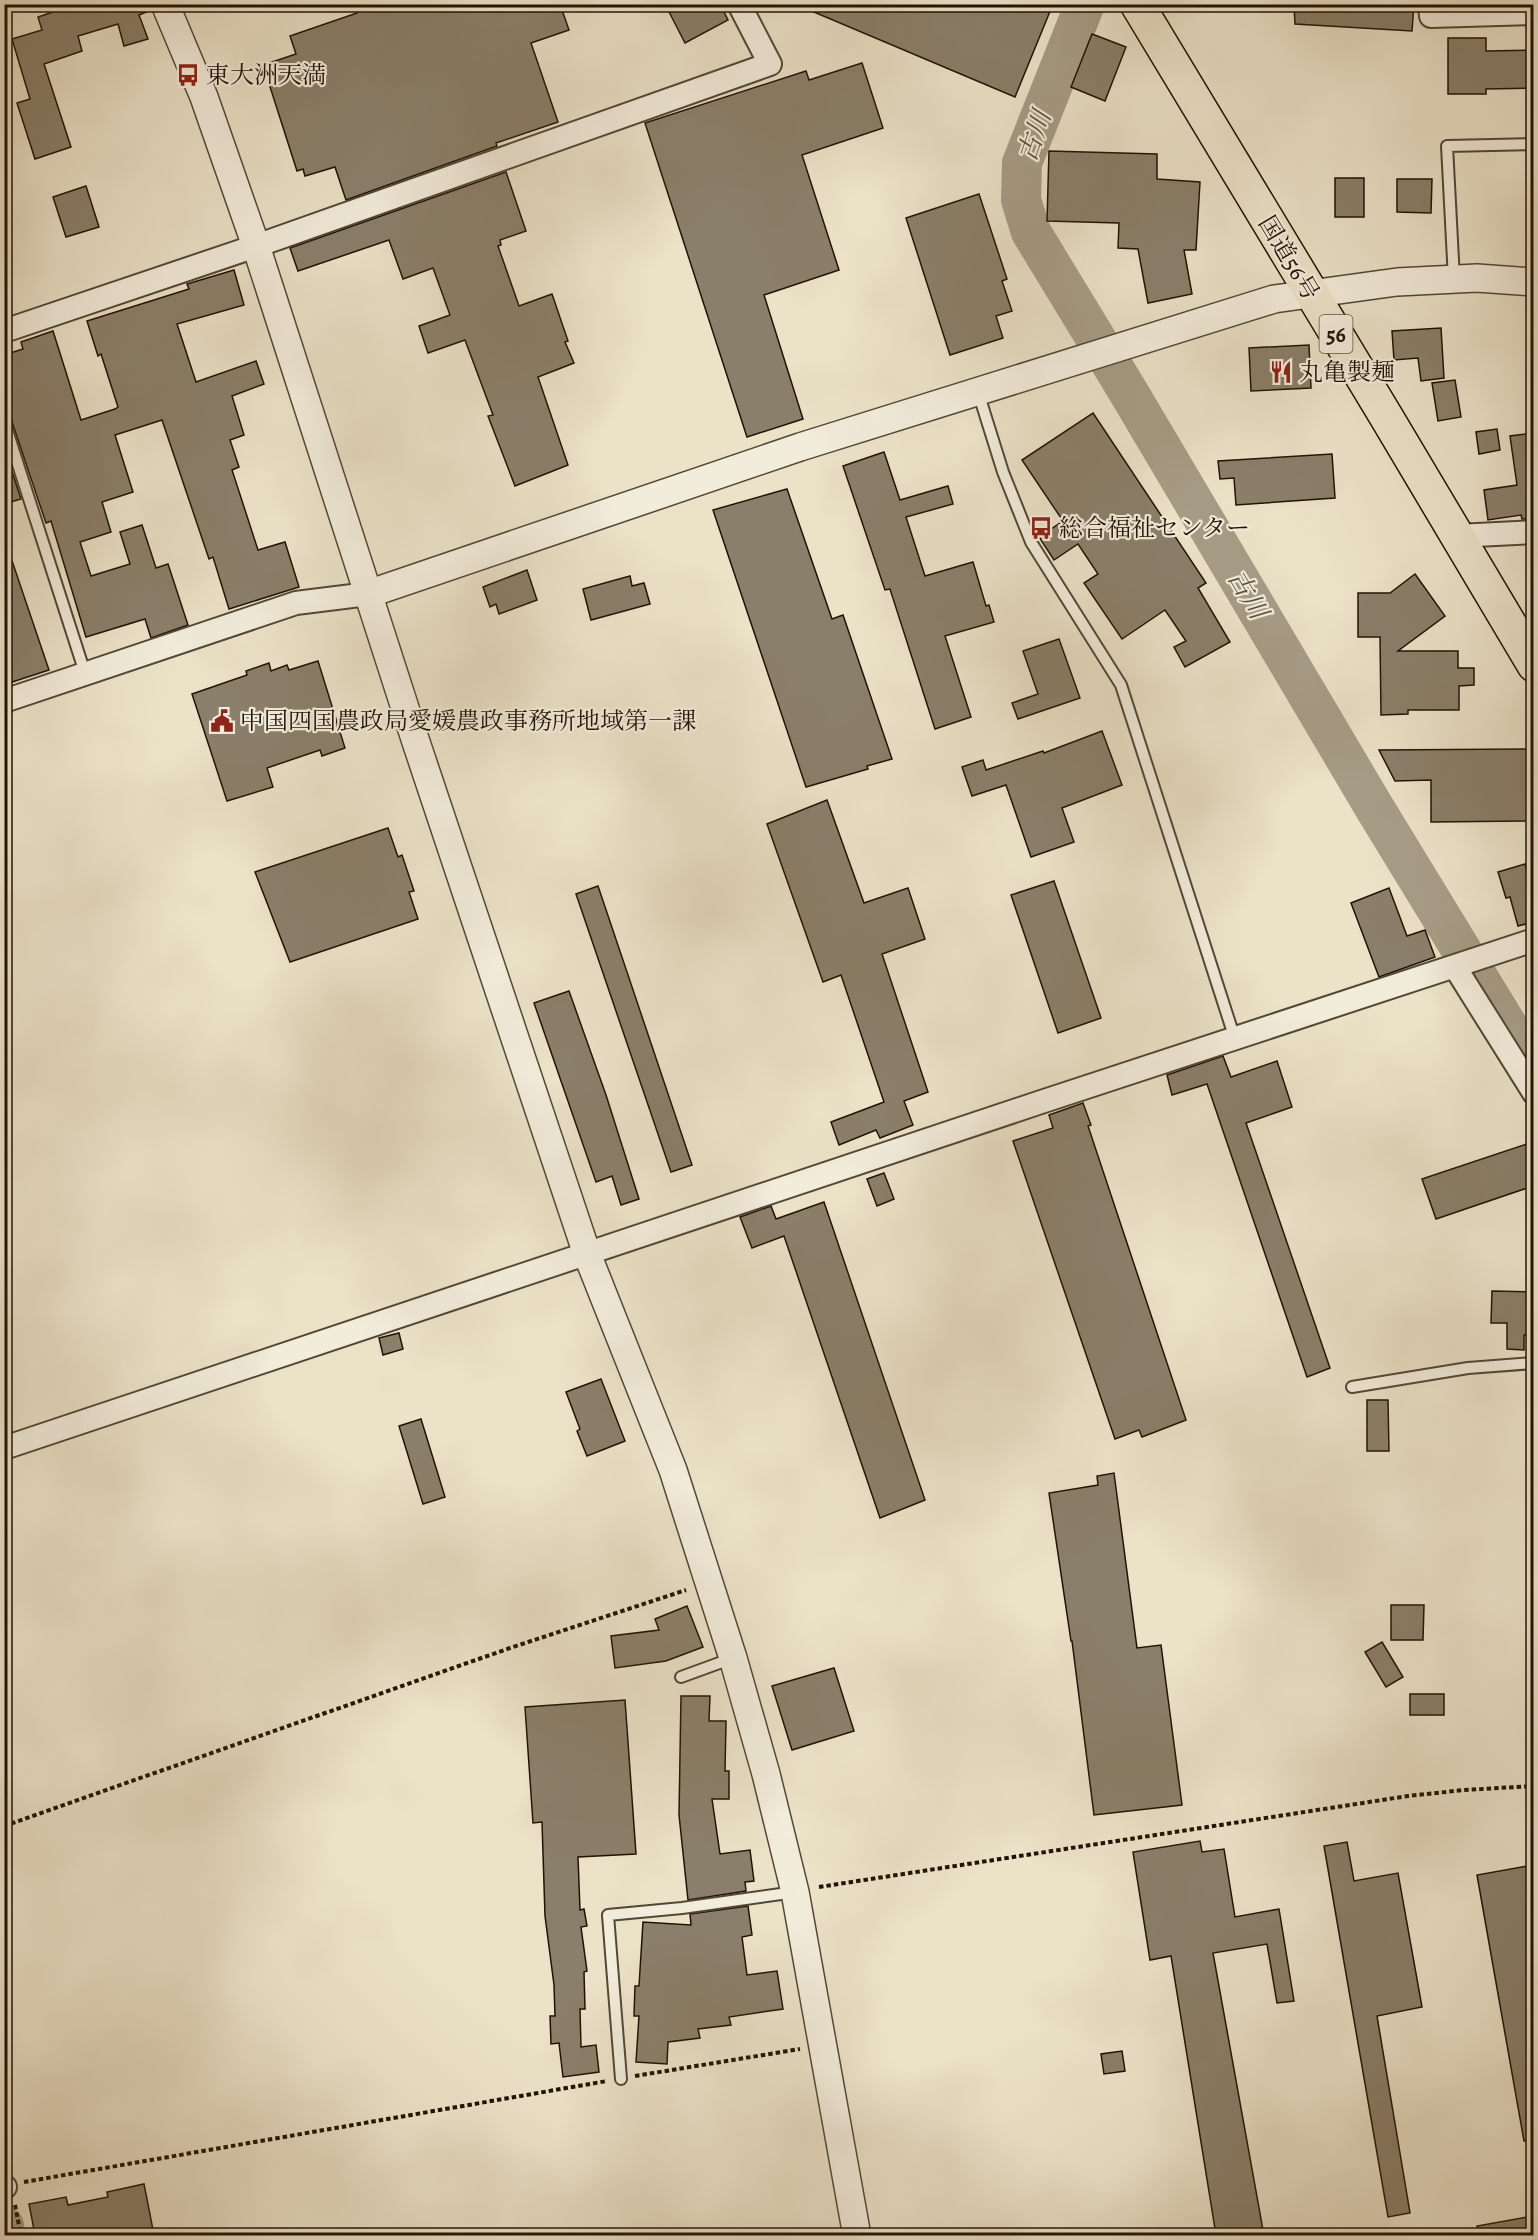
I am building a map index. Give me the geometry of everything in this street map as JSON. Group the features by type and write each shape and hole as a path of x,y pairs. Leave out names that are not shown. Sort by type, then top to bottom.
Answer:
{"highway":[{"name":"国道56号","path":"1137,4 1533,665"}],"street":[{"path":"165,4 204,97 256,246 368,594 587,1254 673,1470 733,1658 766,1774 795,1892 857,2235"},
{"path":"4,331 256,246 770,64 739,4"},
{"path":"1430,4 1431,16 1533,13"},
{"path":"4,701 296,603 368,594 750,463 1274,299 1397,282 1477,278 1533,282"},
{"path":"1457,536 1533,532"},
{"path":"4,1448 1533,940"},
{"path":"1459,966 1533,1093"}],"lane":[{"path":"1454,280 1447,146 1533,144"},
{"path":"978,391 1003,472 1031,542 1121,685 1235,1039"},
{"path":"4,421 85,674"},
{"path":"1352,1387 1468,1368 1533,1363"},
{"path":"681,1677 733,1658"},
{"path":"621,2079 608,1915 682,1908 795,1892"}],"path":[{"path":"4,1826 510,1648 709,1582"},
{"path":"795,1892 1408,1796 1533,1786"},
{"path":"5,2187 824,2045"}],"building":[{"path":"77,4 150,4 151,10 139,15 148,39 124,46 118,24 78,36 82,51 44,64 71,147 35,159 17,103 30,99 12,39 42,30 38,17"},
{"path":"354,4 560,4 569,30 531,43 558,122 346,200 335,167 305,176 303,169 297,171 263,65 296,54 290,36 357,13"},
{"path":"665,4 720,4 728,20 685,43"},
{"path":"795,4 1053,4 1015,97"},
{"path":"1294,4 1329,4 1349,7 1349,4 1414,4 1412,31 1295,24"},
{"path":"1092,34 1126,47 1105,101 1071,87"},
{"path":"1448,38 1486,38 1486,51 1533,50 1533,88 1486,89 1486,94 1448,94"},
{"path":"862,63 883,128 802,155 839,270 764,295 803,419 747,437 645,123 806,71 809,80"},
{"path":"1049,151 1157,154 1157,179 1200,182 1196,250 1184,250 1192,294 1148,303 1138,249 1118,248 1119,223 1047,221"},
{"path":"506,172 526,231 500,240 501,245 498,246 519,306 552,294 568,341 565,342 574,363 538,377 568,465 515,486 488,416 493,415 465,340 428,353 419,326 450,315 433,268 403,279 389,240 298,271 290,248"},
{"path":"1335,178 1364,178 1364,217 1335,217"},
{"path":"1397,179 1432,179 1431,213 1397,212"},
{"path":"86,186 99,227 66,237 53,197"},
{"path":"979,194 1007,279 1002,281 1012,311 996,316 1003,338 950,355 906,218"},
{"path":"234,270 244,305 177,324 196,382 256,361 264,384 232,396 244,435 230,440 239,467 232,470 258,550 285,542 299,587 229,609 213,557 209,559 162,420 115,435 133,492 102,502 111,532 80,542 91,576 130,564 120,532 142,525 156,568 168,564 188,625 151,638 145,619 86,637 51,521 46,523 11,419 4,414 4,355 23,349 21,342 53,331 81,420 115,409 118,407 101,354 98,356 87,321 189,289 187,284"},
{"path":"1441,328 1444,378 1421,381 1418,358 1394,360 1392,331"},
{"path":"1309,345 1311,388 1251,391 1249,348"},
{"path":"1455,380 1461,417 1438,421 1432,383"},
{"path":"1093,413 1206,583 1198,588 1230,642 1185,667 1174,647 1186,641 1165,610 1122,639 1084,583 1098,574 1078,544 1054,560 1039,537 1063,521 1022,460"},
{"path":"1497,429 1500,450 1479,454 1476,432"},
{"path":"1533,433 1533,519 1522,519 1521,515 1488,520 1484,490 1517,485 1510,436"},
{"path":"4,447 21,499 4,504"},
{"path":"884,452 900,500 948,486 953,504 906,517 925,576 973,562 986,606 989,605 994,622 945,636 971,717 935,729 890,589 885,590 843,466"},
{"path":"1332,454 1335,498 1236,505 1234,478 1220,479 1218,461"},
{"path":"787,489 832,619 843,615 892,759 867,766 868,769 806,787 713,510"},
{"path":"4,549 8,549 49,670 9,683 4,670"},
{"path":"527,570 537,600 499,614 496,604 490,607 483,587"},
{"path":"1415,574 1445,616 1398,651 1458,651 1458,668 1474,668 1474,685 1459,686 1459,710 1408,710 1408,714 1381,715 1380,637 1358,637 1358,593 1390,593"},
{"path":"630,576 632,586 644,583 650,604 591,620 583,589"},
{"path":"1059,639 1080,698 1018,719 1012,703 1038,694 1023,651"},
{"path":"318,661 345,748 322,756 320,750 267,768 273,787 227,801 192,694 247,675 246,671 269,663 271,671 287,665 289,670"},
{"path":"1102,731 1122,785 1062,808 1074,842 1031,857 1006,785 972,796 962,767 983,760 986,770 1043,751 1044,753"},
{"path":"1533,749 1533,821 1431,822 1431,780 1395,781 1379,750"},
{"path":"827,800 864,903 908,888 925,939 882,954 928,1092 904,1101 913,1125 880,1138 876,1130 839,1145 831,1122 884,1102 841,975 823,982 767,824"},
{"path":"388,828 398,857 402,855 414,891 409,892 418,919 290,962 255,872"},
{"path":"1525,864 1533,898 1533,922 1518,926 1510,897 1506,898 1498,872"},
{"path":"1054,881 1101,1018 1058,1033 1011,895"},
{"path":"598,886 692,1165 671,1172 576,894"},
{"path":"1389,888 1407,936 1425,930 1435,957 1379,977 1351,903"},
{"path":"569,991 606,1095 639,1199 621,1205 612,1176 596,1182 534,1003"},
{"path":"1223,1056 1231,1077 1277,1061 1292,1107 1246,1123 1330,1368 1307,1377 1207,1084 1172,1095 1167,1075"},
{"path":"1083,1103 1091,1125 1088,1126 1186,1420 1142,1437 1139,1430 1115,1439 1013,1141 1053,1128 1049,1115"},
{"path":"1533,1142 1533,1186 1436,1219 1422,1179"},
{"path":"884,1173 894,1199 877,1206 867,1179"},
{"path":"824,1202 925,1500 880,1518 784,1236 752,1248 740,1217 771,1206 776,1219"},
{"path":"1492,1291 1533,1292 1533,1335 1524,1335 1524,1350 1507,1349 1507,1323 1491,1323"},
{"path":"399,1333 403,1349 383,1355 379,1338"},
{"path":"601,1379 625,1441 587,1456 566,1392"},
{"path":"1367,1400 1388,1400 1389,1451 1367,1451"},
{"path":"421,1419 445,1497 423,1504 399,1426"},
{"path":"1114,1473 1137,1648 1161,1645 1182,1805 1094,1815 1072,1641 1049,1493 1098,1485 1097,1476"},
{"path":"1391,1605 1424,1605 1423,1640 1391,1640"},
{"path":"687,1606 703,1647 666,1661 615,1668 611,1636 659,1630 655,1619"},
{"path":"1382,1642 1403,1677 1386,1687 1365,1652"},
{"path":"834,1668 854,1731 792,1750 772,1686"},
{"path":"1410,1694 1444,1694 1444,1715 1410,1715"},
{"path":"681,1696 710,1696 709,1721 726,1721 725,1771 729,1771 729,1799 712,1799 720,1854 750,1850 754,1881 745,1882 746,1891 688,1900 679,1815"},
{"path":"625,1700 636,1854 578,1857 580,1910 584,1909 587,1926 581,1927 587,1971 584,1972 585,2009 580,2009 581,2047 596,2045 599,2072 563,2077 559,2043 551,2044 550,2016 555,2016 554,1985 545,1916 542,1822 533,1823 525,1707"},
{"path":"1200,1841 1202,1852 1224,1849 1235,1917 1279,1909 1294,2001 1277,2003 1267,1944 1213,1953 1263,2230 1233,2235 1216,2235 1171,1956 1150,1960 1133,1852"},
{"path":"1347,1842 1354,1881 1398,1873 1422,2007 1377,2016 1410,2213 1388,2217 1324,1846"},
{"path":"1533,1865 1533,2141 1524,2141 1477,1875"},
{"path":"748,1906 752,1935 742,1937 747,1975 777,1971 783,2009 729,2017 731,2025 698,2029 700,2038 668,2042 667,2064 636,2062 639,2016 634,2016 635,1986 639,1986 643,1922 691,1925 690,1914"},
{"path":"1122,2051 1125,2071 1104,2074 1101,2054"},
{"path":"144,2184 154,2235 35,2235 29,2204 66,2197 68,2205 108,2197 107,2192"},
{"path":"1533,2216 1533,2235 1478,2235 1477,2226"}],"waterway":[{"name":"古川","path":"1085,4 1022,163 1021,200 1031,232 1374,807 1534,1069"},
{"path":"4,2226 6,2236"}],"place":[{"name":"東大洲天満","path":"188,75"},
{"name":"丸亀製麺","path":"1281,372"},
{"name":"総合福祉センター","path":"1041,528"},
{"name":"中国四国農政局愛媛農政事務所地域第一課","path":"222,721"}]}
